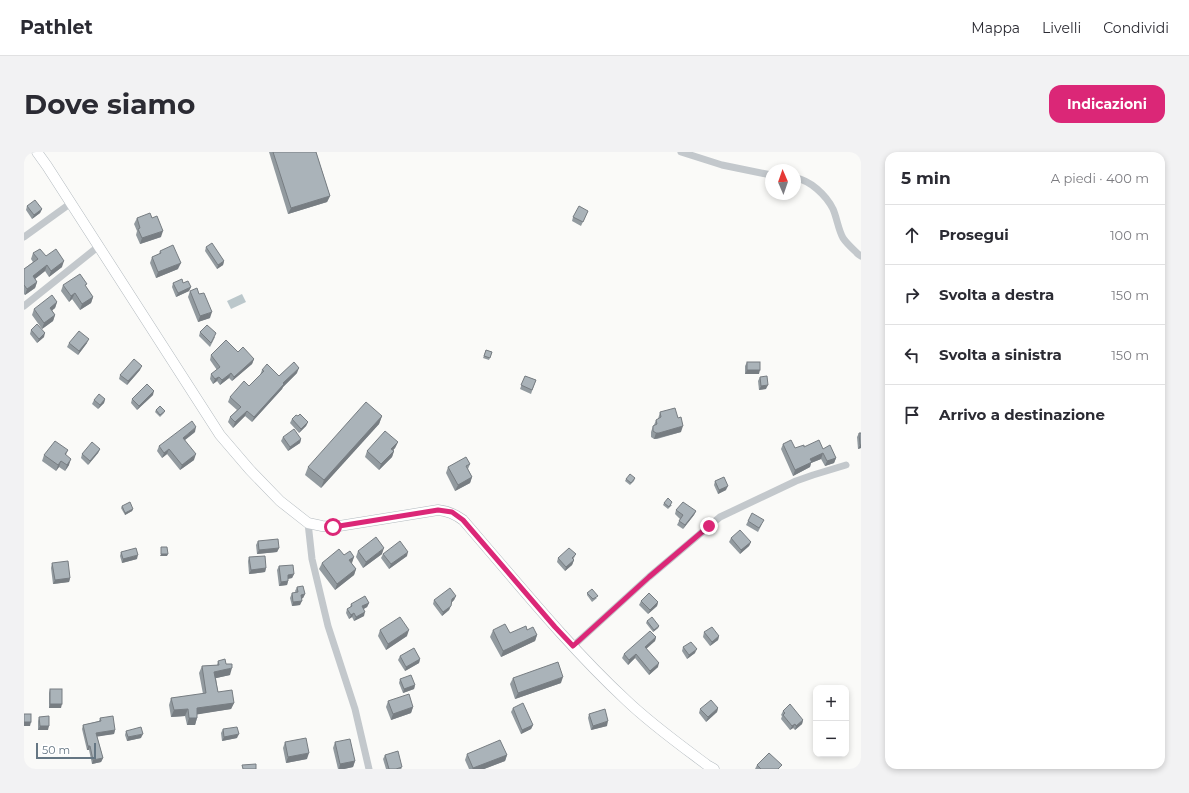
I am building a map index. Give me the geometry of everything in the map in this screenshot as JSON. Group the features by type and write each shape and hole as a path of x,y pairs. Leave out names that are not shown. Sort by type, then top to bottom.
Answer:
{"street":[{"path":"37,152 220,435 280,500 308,523 333,527 438,510 452,512 463,520 555,627 602,677 627,701 667,735 714,769"},
{"path":"681,152 722,165 765,174"},
{"path":"801,179 817,189 824,196 833,208 843,238 861,256"},
{"path":"24,237 71,203"},
{"path":"24,306 99,246"},
{"path":"573,646 649,577 720,517 796,481 846,466"},
{"path":"308,523 312,559 326,618 355,709 370,769"}],"shaded area":[{"path":"242,294 246,302 231,309 227,301"}],"building":[{"path":"273,152 316,152 330,196 291,208"},
{"path":"35,200 42,209 34,215 27,206"},
{"path":"579,206 588,211 583,222 573,217"},
{"path":"150,213 152,218 157,216 163,231 142,238 138,229 140,228 137,218"},
{"path":"212,243 224,261 218,265 206,247"},
{"path":"173,245 181,263 158,272 152,257 161,253 160,251"},
{"path":"40,249 46,256 56,249 64,261 51,271 47,265 33,276 37,282 27,289 24,285 24,269 38,259 33,253"},
{"path":"80,274 93,297 82,304 75,293 71,296 63,285"},
{"path":"182,279 183,283 188,281 191,287 178,293 173,283"},
{"path":"197,288 199,294 204,293 212,312 200,316 190,291"},
{"path":"52,295 57,302 50,308 55,315 44,323 34,309"},
{"path":"37,324 45,333 39,339 31,330"},
{"path":"207,325 216,333 211,343 200,332"},
{"path":"79,331 89,339 79,351 69,343"},
{"path":"226,340 238,352 243,347 254,359 234,377 231,373 222,380 219,377 215,379 211,374 220,367 211,355"},
{"path":"486,350 492,352 490,358 484,356"},
{"path":"134,359 142,366 128,381 120,375"},
{"path":"294,362 299,368 283,383 284,384 254,417 247,411 235,422 230,417 241,407 230,397 244,381 249,386 264,371 262,370 267,364 279,376"},
{"path":"747,362 760,362 760,370 747,370"},
{"path":"525,376 536,380 532,390 521,385"},
{"path":"767,376 768,385 761,386 760,377"},
{"path":"147,384 154,391 139,406 132,399"},
{"path":"99,394 105,399 100,405 94,400"},
{"path":"366,402 382,416 324,480 308,467"},
{"path":"160,406 165,411 160,415 156,410"},
{"path":"675,408 678,418 681,417 683,426 659,433 653,431 653,426 657,424 656,420 661,417 660,412"},
{"path":"300,414 308,422 301,429 292,419 296,415 298,416"},
{"path":"192,421 196,427 183,438 196,454 182,465 169,449 164,453 159,446"},
{"path":"294,429 301,439 290,447 283,437"},
{"path":"385,431 398,442 391,449 394,451 381,464 367,451"},
{"path":"859,433 861,433 861,445 860,445"},
{"path":"791,440 795,448 804,445 804,447 819,440 823,449 830,445 836,458 827,461 823,453 810,459 812,462 795,470 783,444"},
{"path":"55,441 68,450 65,454 71,459 67,465 61,461 58,465 44,455"},
{"path":"92,442 100,449 90,461 82,454"},
{"path":"466,457 470,464 466,466 472,477 458,485 448,467"},
{"path":"630,474 635,478 631,483 626,479"},
{"path":"724,477 728,486 719,490 715,481"},
{"path":"668,498 672,502 669,507 664,503"},
{"path":"130,502 133,509 125,513 122,506"},
{"path":"683,502 696,511 685,525 679,521 683,515 676,510"},
{"path":"752,513 764,520 759,528 748,521"},
{"path":"740,530 751,542 741,550 731,538"},
{"path":"376,537 384,548 366,562 358,551"},
{"path":"278,539 279,548 259,550 258,541"},
{"path":"400,541 408,552 391,564 383,554"},
{"path":"161,547 167,547 168,554 161,554"},
{"path":"136,548 138,555 123,559 121,552"},
{"path":"569,548 576,554 572,558 574,560 566,567 558,558"},
{"path":"339,549 344,555 350,551 354,557 349,560 356,569 337,584 322,563"},
{"path":"265,556 266,568 251,570 249,557"},
{"path":"68,561 70,578 55,580 52,563"},
{"path":"293,565 294,574 288,575 288,581 281,582 279,566"},
{"path":"303,586 305,594 301,595 302,601 293,602 292,593 298,592 297,587"},
{"path":"450,588 456,596 452,599 451,606 443,612 434,600"},
{"path":"592,589 598,596 593,599 587,593"},
{"path":"649,593 658,602 650,610 641,601"},
{"path":"365,596 369,603 362,606 365,612 356,617 354,613 351,615 347,609 352,606 351,604"},
{"path":"400,617 409,630 388,644 380,630"},
{"path":"652,617 659,626 654,630 647,621"},
{"path":"505,624 510,633 526,626 527,630 533,627 537,635 503,651 493,630"},
{"path":"712,627 719,636 712,642 704,632"},
{"path":"650,631 656,637 645,647 659,663 650,671 636,654 629,660 624,654"},
{"path":"691,642 697,649 689,655 683,647"},
{"path":"414,648 420,659 406,667 400,656"},
{"path":"225,659 226,664 232,664 232,668 214,672 218,692 232,690 234,703 197,708 197,718 189,718 188,709 174,710 171,698 206,693 202,666 219,665 218,661"},
{"path":"558,662 563,677 518,693 513,678"},
{"path":"411,675 415,685 404,689 400,679"},
{"path":"50,689 62,689 62,704 50,704"},
{"path":"409,694 413,707 393,714 388,701"},
{"path":"711,700 718,708 708,717 700,709"},
{"path":"523,703 533,725 522,730 513,708"},
{"path":"790,704 803,720 796,726 795,724 792,726 783,715 785,713 783,711"},
{"path":"605,709 608,721 593,726 589,714"},
{"path":"24,714 31,714 31,722 24,722"},
{"path":"49,716 49,726 40,726 39,717"},
{"path":"113,716 115,730 96,733 103,758 93,760 83,725 101,721 100,718"},
{"path":"141,727 143,734 128,737 126,731"},
{"path":"237,727 239,734 224,737 223,729"},
{"path":"306,738 309,753 288,757 285,742"},
{"path":"350,739 355,761 340,764 335,742"},
{"path":"500,740 507,755 473,768 467,754"},
{"path":"398,751 402,767 389,769 385,755"},
{"path":"769,753 782,765 778,769 761,769 757,765"},
{"path":"256,764 256,769 243,769 242,765"}],"route":[{"path":"333,527 438,510 452,512 463,520 573,646 649,577 709,526"}]}
